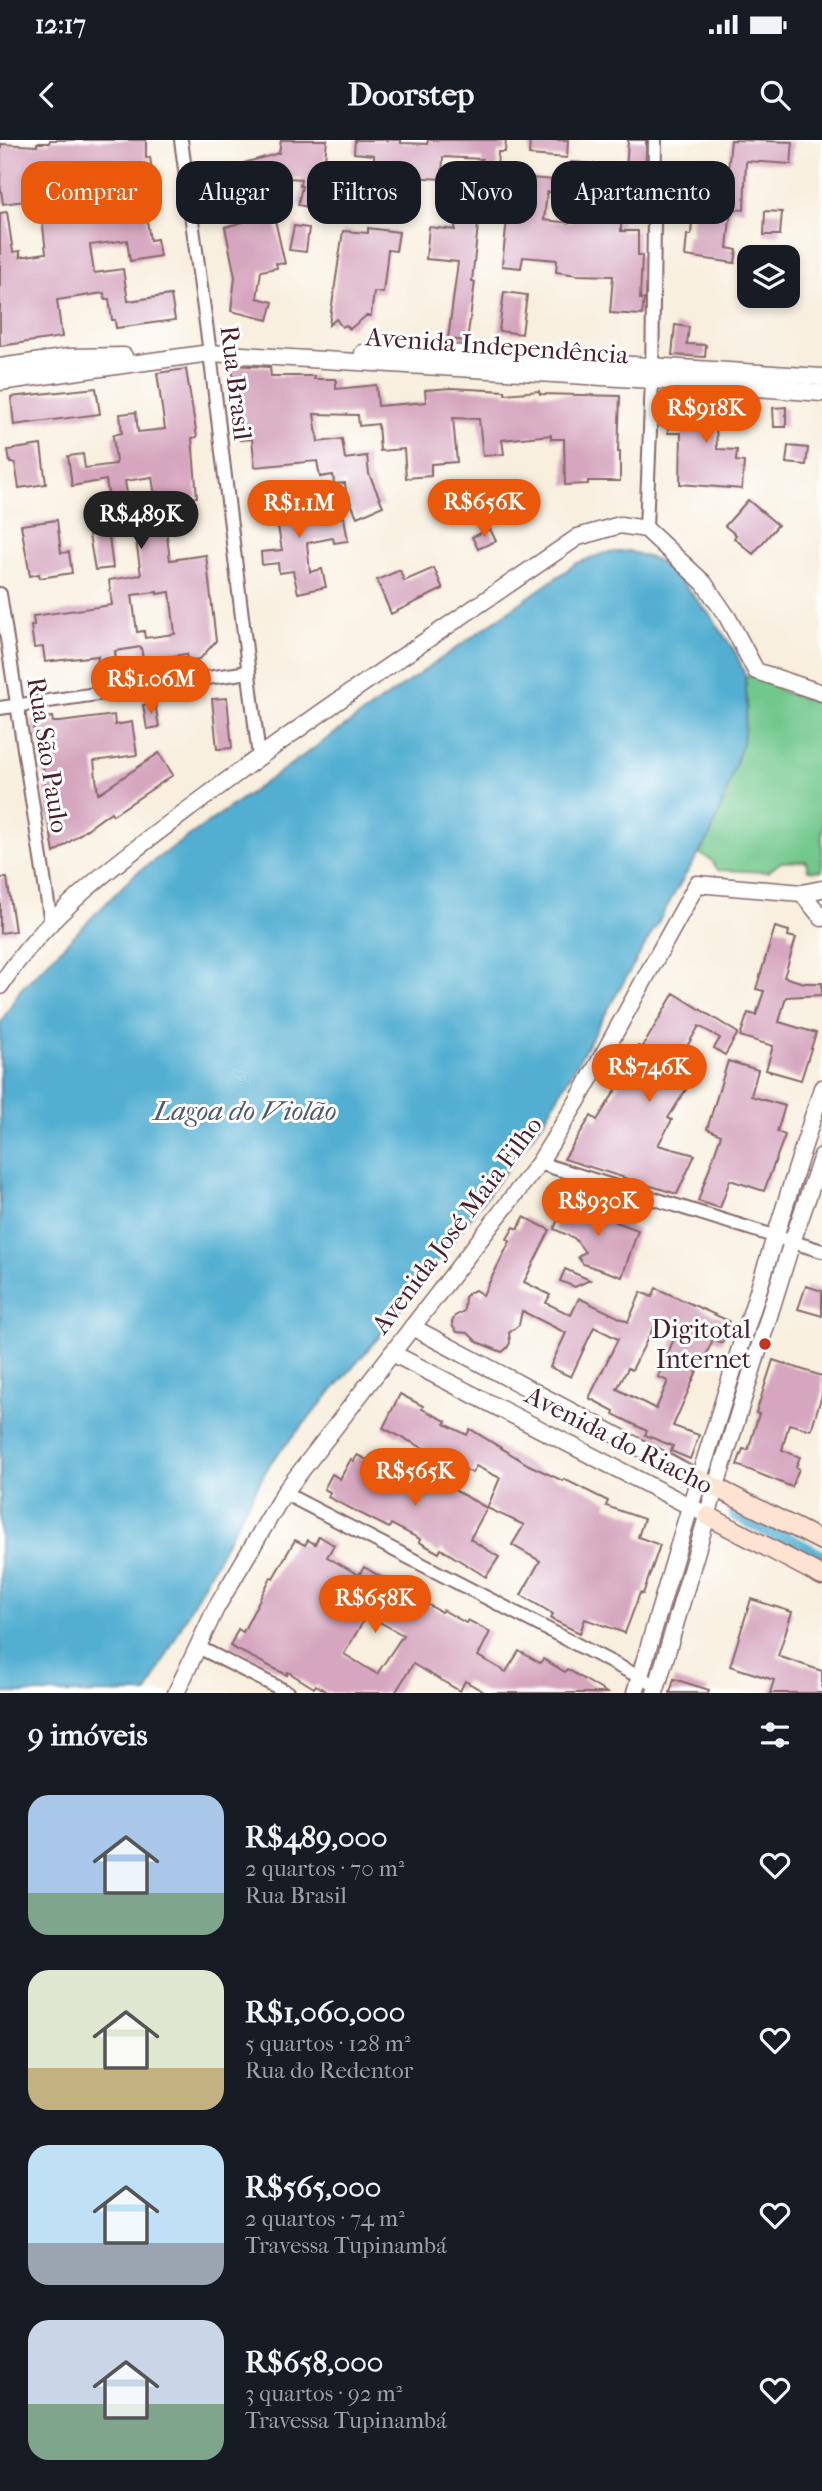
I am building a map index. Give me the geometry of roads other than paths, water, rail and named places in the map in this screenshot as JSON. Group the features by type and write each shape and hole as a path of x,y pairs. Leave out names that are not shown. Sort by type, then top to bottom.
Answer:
{"main road":[{"name":"Avenida do Riacho","path":"699,1479 822,1541"},
{"name":"Avenida do Riacho","path":"708,1516 822,1576"}],"street":[{"name":"Rua Brasil","path":"181,140 259,757"},
{"path":"646,529 652,373 655,140"},
{"name":"Avenida Independência","path":"0,367 70,365 210,353 445,360 821,385"},
{"name":"Avenida Independência","path":"0,382 70,365"},
{"path":"0,986 12,967 51,923 114,865 259,757 578,537 620,525 646,529 704,583 728,618 756,671 822,693"},
{"name":"Rua São Paulo","path":"0,594 51,923"},
{"path":"0,708 249,672"},
{"name":"Avenida José Maia Filho","path":"176,1693 216,1608 284,1493 539,1163 578,1100 697,884 802,893 822,889"},
{"path":"802,893 822,918"},
{"path":"635,1693 690,1507 822,1088"},
{"path":"284,1493 640,1676 656,1689 716,1486 792,1242 822,1156"},
{"path":"539,1163 822,1251"},
{"name":"Avenida do Riacho","path":"412,1327 699,1479"},
{"name":"Avenida do Riacho","path":"392,1353 708,1516"},
{"path":"659,1612 677,1618"},
{"path":"198,1647 289,1693"}],"water":[{"name":"Lagoa do Violão","path":"628,551 657,560 679,579 711,616 736,653 745,675 747,706 743,741 710,836 545,1119 385,1330 270,1463 147,1693 0,1693 0,1024 20,990 135,874 577,563 605,553"}],"waterway":[{"path":"736,1513 822,1558"}],"place":[{"name":"Digitotal Internet","path":"765,1344"}]}
